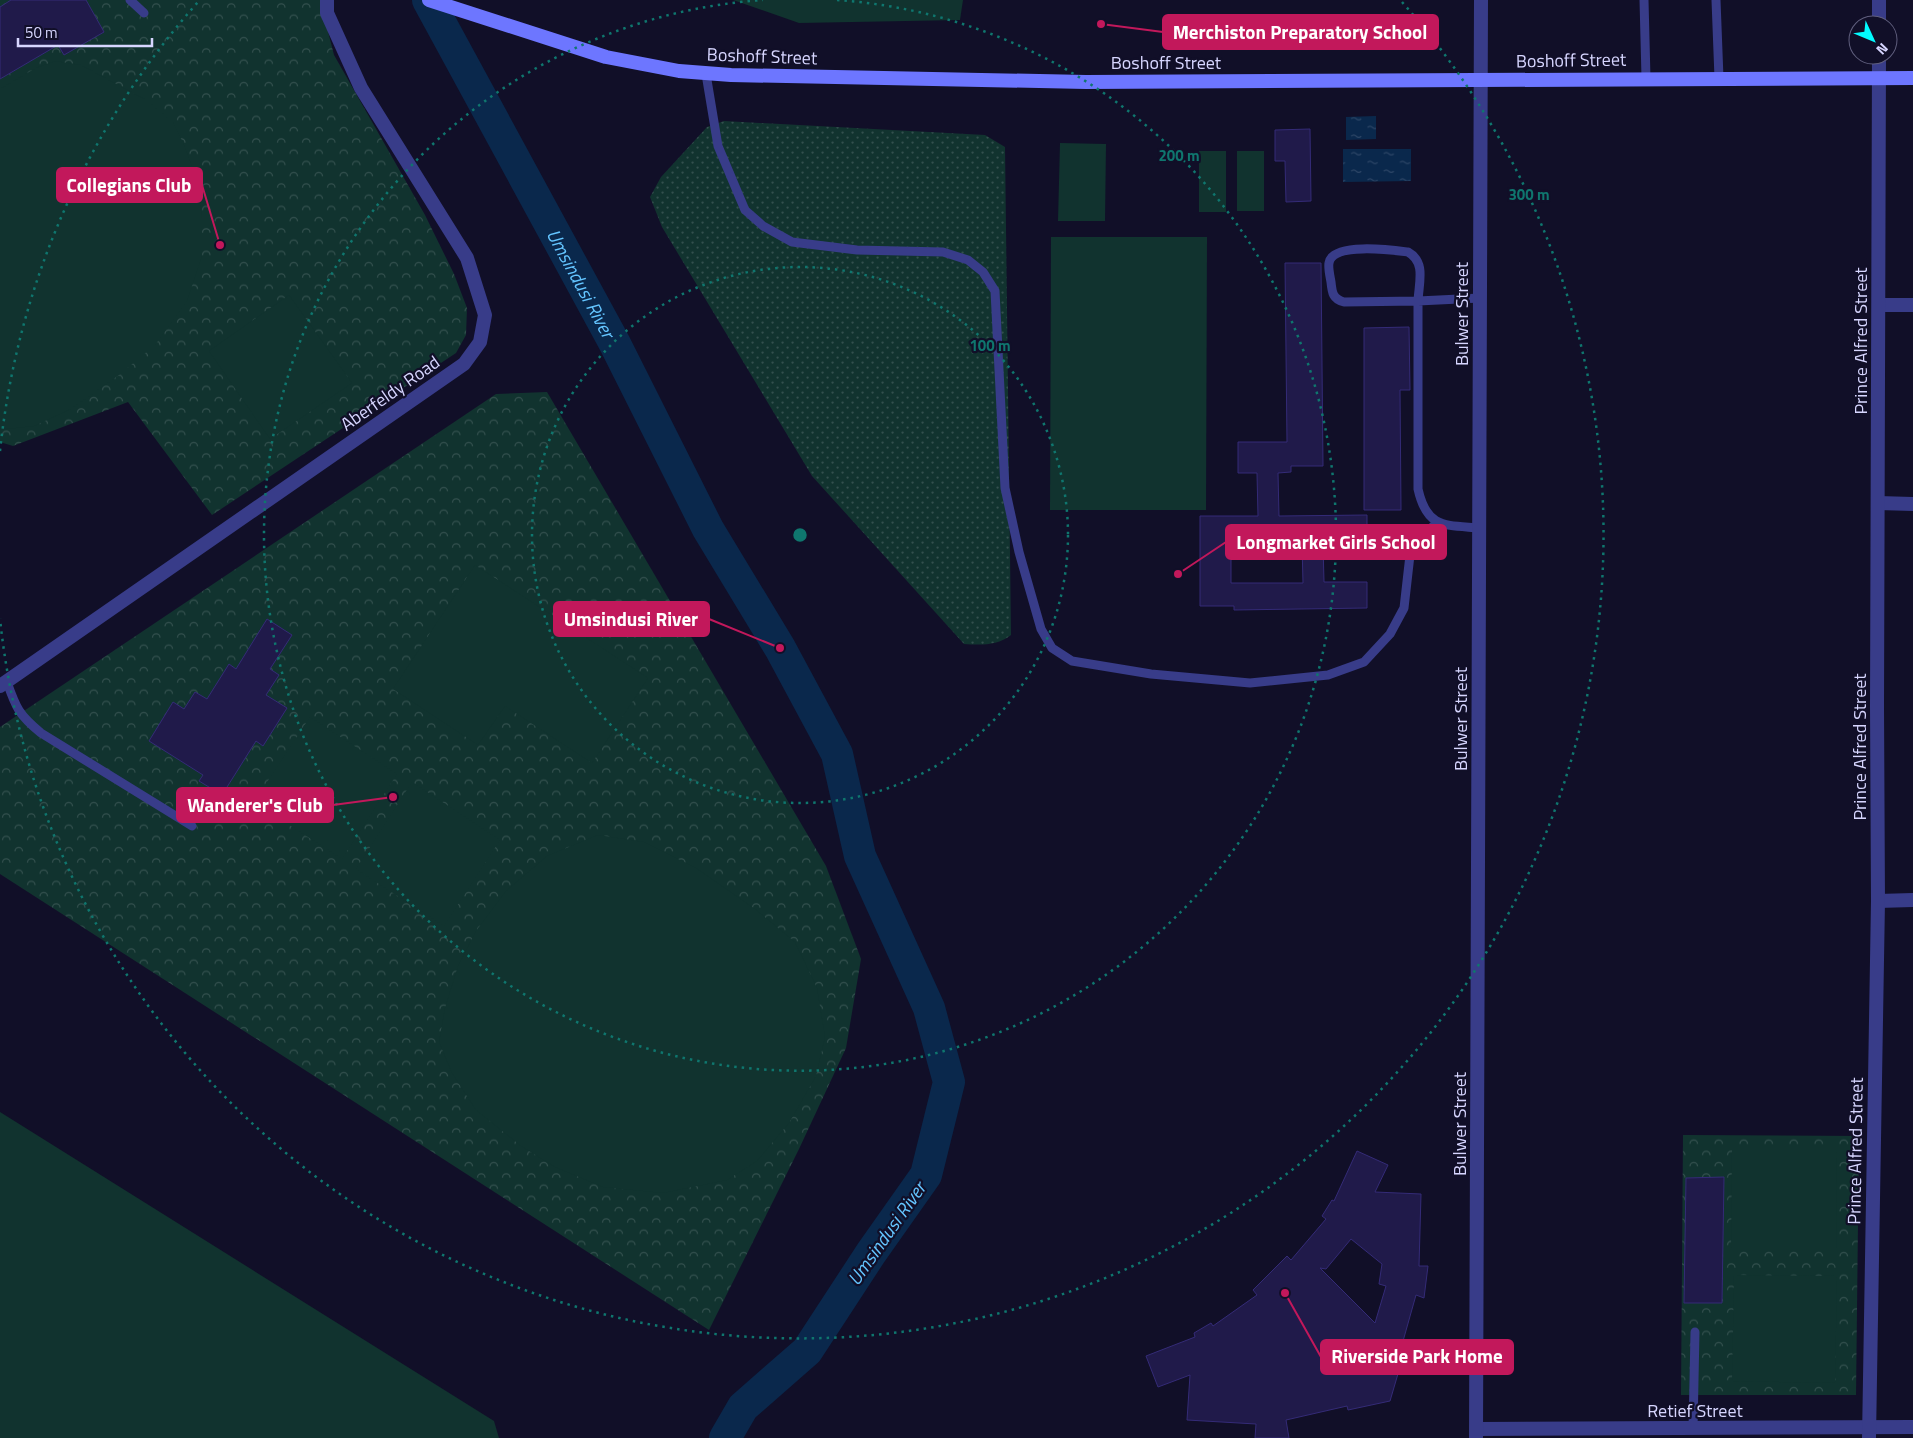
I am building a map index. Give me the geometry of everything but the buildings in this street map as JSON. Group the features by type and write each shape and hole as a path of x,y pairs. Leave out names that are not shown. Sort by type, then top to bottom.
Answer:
{"main road":[{"name":"Boshoff Street","path":"429,0 606,57 679,71 741,76 1086,82 1913,78"}],"street":[{"name":"Aberfeldy Road","path":"4,684 464,364 480,342 486,315 467,258 360,88 327,13 327,0"},
{"name":"Bulwer Street","path":"1477,1434 1481,0"},
{"path":"1879,0 1879,15"},
{"name":"Prince Alfred Street","path":"1870,1432 1878,901 1879,65"},
{"path":"1879,305 1913,305"},
{"path":"1878,503 1913,504"},
{"path":"1878,901 1913,900"},
{"name":"Retief Street","path":"1477,1434 1693,1430 1870,1432 1913,1427"}],"lane":[{"path":"130,0 144,13"},
{"path":"1644,0 1646,78"},
{"path":"1716,0 1719,78"},
{"path":"706,74 718,146 745,210 764,226 792,242 857,250 943,252 968,260 983,272 995,291 1005,488 1019,552 1041,629 1052,648 1072,661 1151,674 1250,683 1328,675 1364,662 1390,634 1404,608 1410,555 1415,542 1437,523"},
{"path":"1480,298 1418,300 1344,302 1336,300 1332,293 1329,262 1333,255 1344,249 1408,252 1416,257 1420,265 1418,300 1418,489 1426,513 1437,523 1447,526 1480,528"},
{"path":"4,684 14,705 23,717 41,733 192,826"},
{"path":"1693,1430 1695,1332"}],"green space":[{"path":"0,0 320,0 334,55 425,215 454,274 467,308 466,335 456,353 212,515 128,402 13,446 0,442"},
{"path":"733,0 963,0 960,20 799,23"},
{"path":"55,61 81,65 146,100 173,122 196,177 202,218 202,256 187,301 155,345 119,375 71,409 34,426 7,429 0,428 0,89 36,68"},
{"path":"724,121 985,135 1005,147 1011,635 1006,639 989,644 964,644 812,476 662,227 650,197 661,177 707,127"},
{"path":"1060,143 1106,144 1105,221 1058,221"},
{"path":"1199,151 1226,151 1226,212 1199,212"},
{"path":"1237,151 1264,151 1264,211 1237,211"},
{"path":"1051,237 1207,237 1206,510 1050,510"},
{"path":"289,295 352,383 270,439 209,351"},
{"path":"547,392 826,866 861,959 846,1048 799,1149 709,1330 0,874 0,727 496,394"},
{"path":"475,565 648,678 592,763 505,706 478,745 393,689"},
{"path":"310,717 397,774 342,859 254,802"},
{"path":"412,782 500,840 444,926 356,869"},
{"path":"598,835 644,842 696,868 755,909 795,942 817,988 825,1037 816,1076 789,1123 757,1161 727,1180 663,1193 603,1187 555,1167 521,1146 476,1110 452,1073 439,1042 445,1008 458,966 476,931 506,891 547,856"},
{"path":"0,1112 494,1421 499,1438 0,1438"},
{"path":"1683,1135 1859,1136 1856,1395 1681,1395"},
{"path":"1732,1149 1837,1149 1836,1251 1731,1251"},
{"path":"1734,1275 1837,1276 1835,1383 1732,1381"}],"water":[{"path":"1376,116 1376,139 1346,140 1346,117"},
{"path":"1343,149 1411,149 1411,181 1343,182"}],"waterway":[{"name":"Umsindusi River","path":"428,0 615,344 708,529 780,648 837,754 860,856 929,1008 949,1082 926,1175 871,1253 807,1351 743,1407 725,1438"}],"place":[{"name":"Merchiston Preparatory School","path":"1101,24"},
{"name":"Collegians Club","path":"220,245"},
{"name":"Longmarket Girls School","path":"1178,574"},
{"name":"Umsindusi River","path":"780,648"},
{"name":"Wanderer's Club","path":"393,797"},
{"name":"Riverside Park Home","path":"1285,1293"}]}
